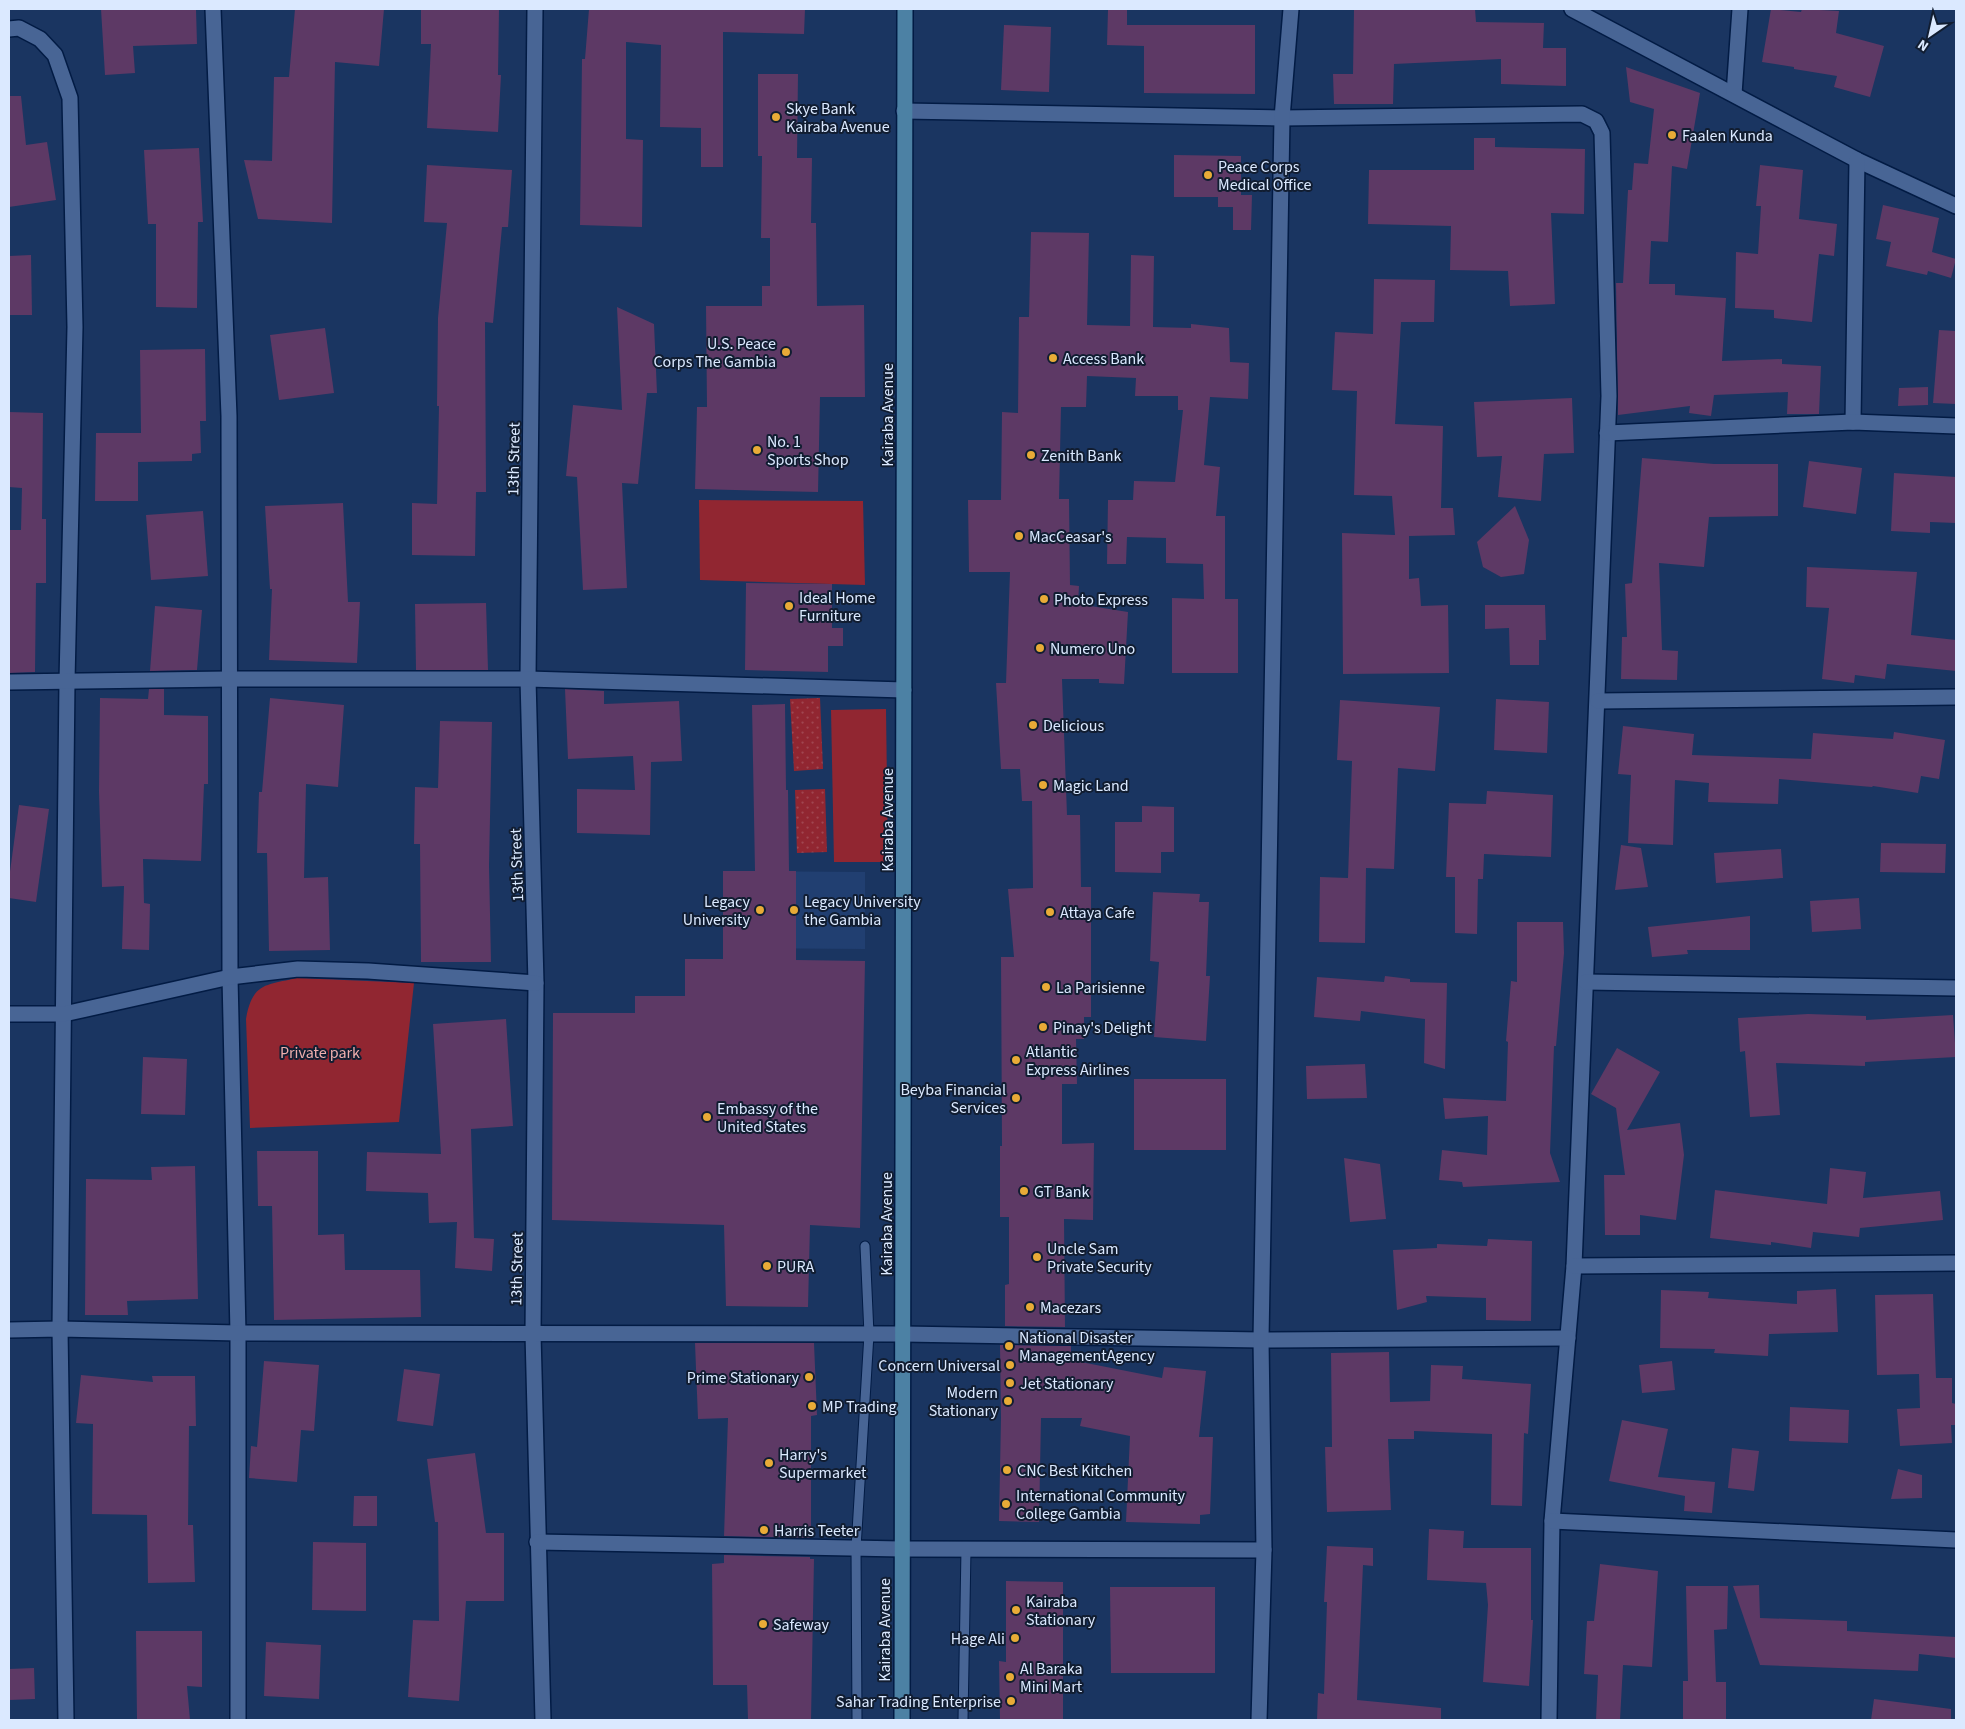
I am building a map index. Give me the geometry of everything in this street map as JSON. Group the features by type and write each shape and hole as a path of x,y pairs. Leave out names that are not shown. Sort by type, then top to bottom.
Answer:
{"street":[{"path":"213,9 229,416 230,977 238,1332 238,1720"},
{"name":"13th Street","path":"535,9 528,680 536,983 533,1334 543,1720"},
{"name":"Kairaba Avenue","path":"902,1720 905,9"},
{"path":"1259,1720 1264,1550 1261,1340 1282,118 1291,9"},
{"path":"1572,9 1857,160 1956,206"},
{"path":"1734,94 1740,9"},
{"path":"9,29 19,28 40,38 55,55 70,98 75,327 66,681 60,1329 66,1720"},
{"path":"904,112 1282,118 1582,114 1596,122 1602,133 1609,396 1574,1266 1552,1521 1549,1720"},
{"path":"1852,422 1857,160"},
{"path":"1607,433 1852,422 1956,426"},
{"path":"9,682 228,679 528,680 904,690"},
{"path":"1598,701 1956,697"},
{"path":"9,1014 64,1014 230,977 298,969 368,971 536,983"},
{"path":"1586,982 1956,988"},
{"path":"1574,1266 1956,1263"},
{"path":"9,1330 533,1334 904,1334 1261,1340 1568,1338"},
{"path":"1552,1521 1956,1540"},
{"path":"538,1542 901,1549 1264,1550"}],"lane":[{"path":"857,1720 856,1548 869,1334 866,1246"},
{"path":"963,1720 966,1549"}],"shaded area":[{"name":"Legacy University the Gambia","path":"723,871 865,872 865,949 723,948"}],"green space":[{"path":"699,500 863,501 865,585 700,580"},
{"path":"820,698 823,769 794,771 790,699"},
{"path":"886,709 888,862 834,862 831,710"},
{"path":"825,789 827,852 797,853 795,790"},
{"name":"Private park","path":"297,978 414,983 399,1122 250,1128 246,1019 249,1007 252,998 262,988 277,982"}],"building":[{"path":"101,9 196,9 197,44 133,46 135,73 105,75"},
{"path":"295,9 384,9 379,66 335,62 332,223 258,219 244,160 272,161 274,77 289,77"},
{"path":"421,9 499,9 498,75 501,75 498,132 427,128 431,44 421,44"},
{"path":"589,9 805,9 804,34 723,32 723,167 701,167 701,128 660,127 661,45 626,42 626,139 643,140 642,227 580,225 582,59 585,59"},
{"path":"1354,9 1475,9 1476,22 1544,23 1543,48 1566,48 1566,86 1501,84 1501,59 1394,64 1393,104 1334,104 1333,74 1353,74"},
{"path":"1771,9 1801,12 1802,9 1839,11 1836,33 1884,46 1870,97 1834,87 1837,76 1762,62"},
{"path":"1108,10 1127,10 1127,25 1255,25 1255,94 1144,93 1144,46 1107,45"},
{"path":"1004,25 1051,27 1049,92 1001,90"},
{"path":"1626,67 1700,93 1687,169 1672,166 1668,242 1651,241 1649,284 1675,284 1675,295 1726,298 1722,361 1782,359 1782,364 1821,366 1819,414 1787,414 1788,392 1714,395 1711,416 1689,413 1690,406 1618,415 1616,283 1623,283 1628,190 1632,190 1634,163 1648,164 1654,109 1630,102"},
{"path":"758,74 798,74 797,158 812,158 811,223 816,223 817,306 864,305 865,397 820,397 818,492 695,489 697,407 707,407 706,306 762,306 762,286 770,286 770,238 761,238 762,156 758,156"},
{"path":"9,96 21,96 26,145 47,142 56,200 9,207"},
{"path":"1474,138 1495,138 1495,147 1585,149 1584,214 1551,213 1555,304 1510,306 1508,271 1450,270 1451,226 1368,224 1369,170 1474,170"},
{"path":"199,148 203,222 198,222 197,308 156,307 156,224 148,224 144,150"},
{"name":"Peace Corps Medical Office","path":"1174,155 1241,156 1241,195 1252,195 1251,230 1233,230 1233,207 1218,207 1218,197 1174,197"},
{"path":"427,165 512,170 508,227 502,227 493,323 485,322 486,492 476,492 475,556 412,555 412,503 437,504 438,318 447,223 424,222"},
{"path":"1760,165 1803,170 1799,219 1837,224 1834,256 1819,254 1812,322 1774,318 1774,310 1735,308 1736,252 1758,254 1761,206 1756,206"},
{"path":"1883,205 1939,218 1932,252 1956,259 1951,278 1928,271 1927,275 1886,266 1891,242 1876,239"},
{"path":"1031,232 1089,233 1087,325 1130,326 1131,255 1154,256 1153,327 1191,328 1191,324 1229,328 1230,362 1249,363 1248,399 1210,397 1204,465 1220,467 1216,516 1225,516 1225,599 1238,599 1238,673 1172,673 1172,598 1204,599 1203,564 1166,563 1166,538 1127,537 1126,564 1107,564 1108,500 1133,500 1134,481 1175,482 1183,410 1178,410 1178,396 1135,396 1136,378 1087,376 1086,407 1061,407 1059,499 1069,499 1070,585 1079,586 1078,604 1128,612 1124,684 1099,683 1099,679 1062,679 1067,815 1080,815 1081,887 1091,887 1091,1017 1084,1017 1084,1039 1076,1039 1077,1084 1062,1084 1062,1144 1094,1143 1093,1220 1064,1219 1065,1327 1005,1326 1005,1285 1009,1284 1009,1217 1000,1217 1000,1146 1002,1146 1001,957 1014,957 1008,889 1033,888 1032,801 1022,801 1020,769 1001,769 996,683 1006,683 1010,572 969,572 968,500 1001,500 1002,412 1018,413 1019,317 1029,317"},
{"path":"31,255 32,315 9,315 9,256"},
{"path":"1374,279 1435,280 1434,322 1401,322 1395,424 1443,426 1441,508 1453,508 1455,535 1409,536 1409,579 1419,578 1421,606 1448,605 1449,673 1343,674 1342,533 1395,535 1392,496 1354,495 1357,391 1332,390 1335,332 1373,334"},
{"path":"617,307 654,324 657,393 647,393 638,484 622,483 627,588 583,590 577,477 566,476 573,405 622,410"},
{"path":"325,328 334,393 279,400 270,335"},
{"path":"1939,330 1956,331 1956,404 1933,403"},
{"path":"205,349 206,421 200,421 201,453 192,454 192,461 138,462 138,501 95,501 96,433 141,433 140,350"},
{"path":"1928,387 1928,405 1898,406 1899,388"},
{"path":"1572,398 1574,453 1544,454 1541,501 1498,497 1502,456 1477,457 1474,402"},
{"path":"9,412 43,413 42,519 46,519 46,583 36,583 35,672 9,673 9,530 21,530 22,488 9,487"},
{"path":"1642,458 1714,464 1778,464 1778,516 1709,517 1704,567 1659,563 1662,650 1678,651 1677,680 1621,679 1622,637 1627,637 1625,584 1632,583"},
{"path":"1809,461 1862,468 1856,514 1803,507"},
{"path":"1894,473 1956,477 1956,523 1930,522 1930,533 1891,531"},
{"path":"343,503 348,602 360,602 357,663 269,660 272,589 270,589 265,506"},
{"path":"1515,506 1529,540 1524,574 1501,577 1483,567 1477,542"},
{"path":"203,511 208,576 151,580 146,515"},
{"path":"1807,567 1917,572 1911,635 1956,640 1956,671 1887,664 1885,679 1855,675 1854,683 1822,679 1829,608 1806,607"},
{"name":"Ideal Home Furniture","path":"746,583 832,584 832,628 843,628 843,646 828,646 828,672 745,670"},
{"path":"486,603 488,670 416,670 415,604"},
{"path":"1485,605 1545,605 1546,640 1539,640 1539,665 1510,665 1509,628 1485,629"},
{"path":"155,606 202,610 197,670 150,671"},
{"path":"149,689 164,689 164,715 208,716 208,784 204,784 201,861 143,859 144,903 150,904 149,950 122,949 124,886 102,887 99,792 100,698 148,699"},
{"path":"565,689 604,691 604,704 679,701 682,761 651,762 650,835 577,833 577,789 635,790 633,756 568,759"},
{"path":"270,698 344,705 338,787 306,784 304,878 328,877 330,950 269,951 267,853 257,853 259,792 262,792"},
{"path":"1496,699 1549,702 1547,753 1494,750"},
{"path":"1340,700 1440,707 1435,771 1398,768 1394,869 1366,868 1365,943 1319,942 1320,877 1348,878 1352,761 1337,760"},
{"name":"Embassy of the United States","path":"785,704 789,871 796,871 796,960 865,961 860,1228 810,1225 808,1307 726,1306 724,1225 552,1220 553,1013 635,1013 635,996 685,996 685,959 723,959 723,871 755,871 752,705"},
{"path":"440,721 492,722 489,866 491,962 421,962 420,844 414,844 415,787 438,788"},
{"path":"1623,726 1694,734 1692,755 1811,759 1813,733 1893,739 1894,732 1945,740 1939,779 1921,776 1918,793 1873,786 1779,779 1778,804 1708,802 1709,783 1675,780 1673,845 1628,843 1631,775 1618,774"},
{"path":"1487,791 1553,795 1551,857 1484,854 1483,879 1478,879 1477,934 1455,933 1455,877 1446,877 1449,803 1486,804"},
{"path":"19,805 49,809 36,902 9,898 9,879"},
{"path":"1142,806 1174,807 1174,852 1161,852 1161,873 1115,872 1115,822 1142,822"},
{"path":"1881,843 1946,844 1945,873 1880,872"},
{"path":"1621,845 1641,848 1648,887 1615,890"},
{"path":"1781,849 1783,878 1716,883 1714,853"},
{"path":"1153,892 1200,894 1199,902 1209,902 1206,976 1210,976 1206,1041 1154,1037 1159,962 1150,961"},
{"path":"1859,898 1861,929 1812,932 1810,901"},
{"path":"1750,916 1750,950 1687,950 1688,954 1652,957 1648,927"},
{"path":"1517,922 1563,922 1564,953 1556,1046 1554,1046 1550,1153 1560,1182 1463,1187 1462,1182 1439,1180 1442,1150 1487,1155 1488,1116 1445,1119 1443,1098 1506,1101 1508,1042 1506,1041 1511,981 1517,982"},
{"path":"1385,976 1410,979 1410,982 1447,983 1445,1069 1424,1063 1425,1019 1361,1011 1360,1021 1314,1017 1317,977 1384,982"},
{"path":"1808,1014 1866,1016 1866,1020 1953,1015 1956,1057 1865,1062 1865,1066 1776,1063 1780,1115 1750,1117 1745,1051 1740,1052 1738,1018"},
{"path":"506,1019 513,1126 471,1129 474,1238 494,1239 492,1271 455,1268 457,1222 429,1223 428,1193 366,1191 367,1152 441,1154 433,1024"},
{"path":"1617,1048 1660,1072 1627,1130 1680,1123 1684,1155 1676,1220 1640,1215 1640,1235 1605,1235 1604,1175 1625,1175 1616,1108 1591,1094"},
{"path":"143,1057 187,1059 185,1115 141,1114"},
{"path":"1365,1064 1367,1098 1307,1099 1306,1066"},
{"path":"1134,1079 1226,1079 1226,1150 1134,1150"},
{"path":"257,1151 318,1151 318,1235 344,1234 345,1270 420,1270 421,1317 274,1320 272,1206 258,1206"},
{"path":"1344,1158 1380,1164 1386,1219 1350,1222"},
{"path":"195,1166 198,1299 127,1301 128,1315 85,1315 86,1179 152,1180 151,1167"},
{"path":"1830,1168 1866,1172 1863,1198 1940,1191 1943,1220 1860,1228 1859,1237 1813,1232 1811,1248 1771,1242 1771,1245 1710,1238 1715,1190 1827,1204"},
{"path":"1488,1239 1532,1241 1531,1321 1486,1320 1486,1298 1426,1296 1427,1302 1397,1310 1393,1250 1437,1248 1437,1244 1487,1246"},
{"path":"1836,1289 1838,1332 1769,1334 1768,1356 1714,1353 1715,1349 1660,1348 1661,1290 1709,1292 1708,1298 1797,1304 1797,1291"},
{"path":"1933,1294 1936,1378 1952,1378 1952,1403 1956,1404 1956,1425 1951,1425 1952,1443 1900,1446 1897,1409 1920,1408 1919,1374 1877,1375 1875,1295"},
{"path":"695,1343 814,1343 817,1415 811,1416 811,1538 724,1536 728,1418 698,1419"},
{"path":"1000,1345 1071,1346 1071,1360 1162,1378 1164,1367 1206,1371 1199,1437 1213,1437 1210,1514 1200,1515 1200,1524 1126,1522 1130,1436 1080,1426 1082,1418 1041,1418 1039,1522 999,1521"},
{"path":"1389,1352 1390,1402 1430,1401 1431,1365 1463,1366 1462,1379 1531,1384 1528,1434 1524,1433 1522,1506 1491,1505 1492,1434 1414,1431 1414,1439 1388,1439 1391,1510 1327,1512 1325,1447 1332,1447 1331,1353"},
{"path":"264,1361 319,1365 314,1431 301,1430 297,1482 249,1478 251,1446 257,1447"},
{"path":"1672,1361 1675,1390 1642,1393 1639,1365"},
{"path":"404,1369 440,1374 433,1426 397,1421"},
{"path":"81,1375 153,1382 152,1376 195,1376 196,1426 189,1426 188,1525 193,1525 195,1582 148,1583 147,1515 92,1514 93,1424 76,1423"},
{"path":"1790,1407 1849,1410 1848,1443 1789,1441"},
{"path":"1622,1420 1668,1429 1658,1477 1715,1482 1712,1513 1684,1511 1685,1496 1609,1481"},
{"path":"1732,1448 1759,1451 1754,1491 1728,1488"},
{"path":"475,1453 486,1533 504,1533 504,1601 466,1601 459,1701 408,1697 413,1620 439,1621 438,1522 435,1522 427,1459"},
{"path":"1898,1469 1922,1475 1922,1498 1891,1499"},
{"path":"354,1496 377,1496 377,1526 353,1526"},
{"path":"1429,1529 1464,1531 1463,1548 1531,1548 1531,1620 1533,1620 1529,1686 1483,1682 1488,1605 1486,1583 1427,1580"},
{"path":"313,1542 366,1543 366,1611 312,1610"},
{"path":"1327,1546 1373,1548 1373,1566 1363,1565 1357,1700 1441,1708 1441,1720 1317,1720 1318,1693 1324,1694 1327,1602 1324,1602"},
{"name":"Safeway","path":"724,1555 810,1557 810,1559 814,1559 811,1720 748,1720 747,1685 713,1685 712,1564 724,1563"},
{"path":"1600,1564 1658,1571 1652,1667 1623,1665 1620,1720 1596,1720 1598,1675 1584,1674 1587,1621 1594,1621"},
{"path":"1006,1581 1063,1582 1063,1720 1000,1720 999,1661 1006,1662"},
{"path":"1759,1585 1760,1618 1847,1621 1847,1631 1956,1637 1956,1658 1919,1654 1918,1671 1760,1665 1733,1586"},
{"path":"1686,1586 1728,1586 1727,1629 1714,1630 1716,1682 1726,1682 1726,1720 1683,1720 1683,1681 1688,1681"},
{"path":"1110,1587 1215,1587 1215,1673 1111,1673"},
{"path":"136,1631 202,1631 202,1687 187,1686 190,1720 137,1720"},
{"path":"266,1642 321,1645 319,1699 264,1696"},
{"path":"34,1668 35,1699 9,1700 9,1669"},
{"path":"1874,1699 1951,1709 1951,1720 1871,1720"}],"place":[{"name":"Skye Bank Kairaba Avenue","path":"776,117"},
{"name":"Faalen Kunda","path":"1672,135"},
{"name":"Peace Corps Medical Office","path":"1208,175"},
{"name":"U.S. Peace Corps The Gambia","path":"786,352"},
{"name":"Access Bank","path":"1053,358"},
{"name":"No. 1 Sports Shop","path":"757,450"},
{"name":"Zenith Bank","path":"1031,455"},
{"name":"MacCeasar's","path":"1019,536"},
{"name":"Photo Express","path":"1044,599"},
{"name":"Ideal Home Furniture","path":"789,606"},
{"name":"Numero Uno","path":"1040,648"},
{"name":"Delicious","path":"1033,725"},
{"name":"Magic Land","path":"1043,785"},
{"name":"Legacy University","path":"760,910"},
{"name":"Legacy University the Gambia","path":"794,910"},
{"name":"Attaya Cafe","path":"1050,912"},
{"name":"La Parisienne","path":"1046,987"},
{"name":"Pinay's Delight","path":"1043,1027"},
{"name":"Atlantic Express Airlines","path":"1016,1060"},
{"name":"Beyba Financial Services","path":"1016,1098"},
{"name":"Embassy of the United States","path":"707,1117"},
{"name":"GT Bank","path":"1024,1191"},
{"name":"Uncle Sam Private Security","path":"1037,1257"},
{"name":"PURA","path":"767,1266"},
{"name":"Macezars","path":"1030,1307"},
{"name":"National Disaster ManagementAgency","path":"1009,1346"},
{"name":"Concern Universal","path":"1010,1365"},
{"name":"Prime Stationary","path":"809,1377"},
{"name":"Jet Stationary","path":"1010,1383"},
{"name":"Modern Stationary","path":"1008,1401"},
{"name":"MP Trading","path":"812,1406"},
{"name":"Harry's Supermarket","path":"769,1463"},
{"name":"CNC Best Kitchen","path":"1007,1470"},
{"name":"International Community College Gambia","path":"1006,1504"},
{"name":"Harris Teeter","path":"764,1530"},
{"name":"Kairaba Stationary","path":"1016,1610"},
{"name":"Safeway","path":"763,1624"},
{"name":"Hage Ali","path":"1015,1638"},
{"name":"Al Baraka Mini Mart","path":"1010,1677"},
{"name":"Sahar Trading Enterprise","path":"1011,1701"}]}
